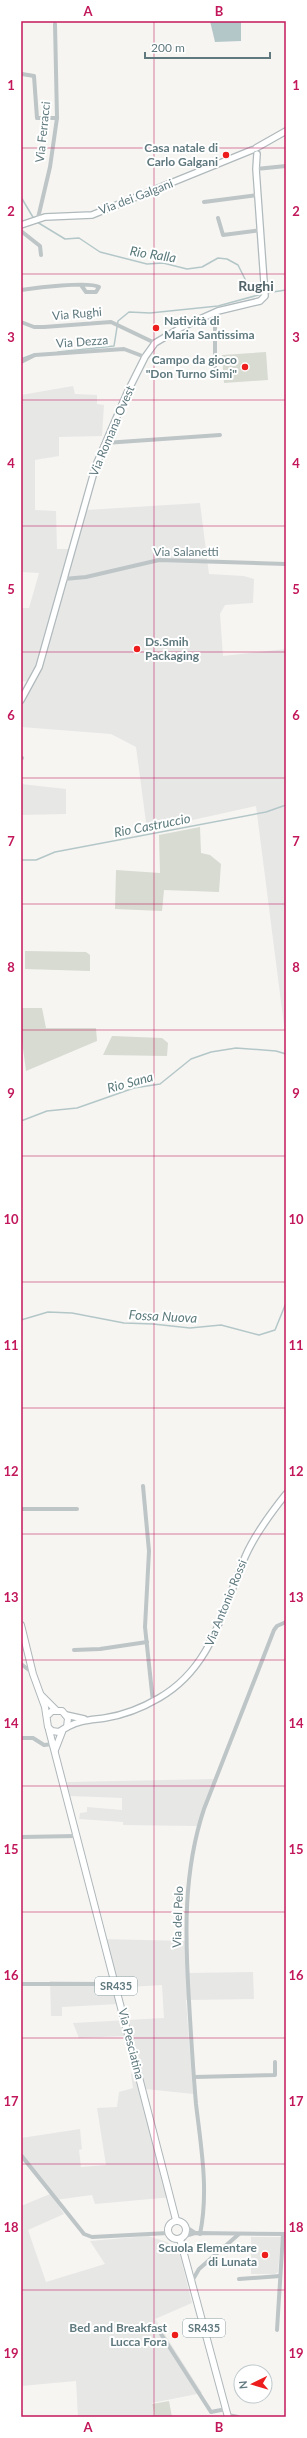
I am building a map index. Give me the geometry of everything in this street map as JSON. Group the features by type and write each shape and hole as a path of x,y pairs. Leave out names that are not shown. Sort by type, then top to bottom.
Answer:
{"main road":[{"name":"Via Pesciatina","path":"21,1625 33,1674 47,1716 46,1724 55,1751 176,2220"},
{"name":"Via Pesciatina","path":"21,1639 25,1645"},
{"name":"Via Pesciatina","path":"41,1695 56,1710 66,1715"},
{"path":"47,1716 56,1710"},
{"path":"55,1751 62,1732 67,1727 66,1715"},
{"path":"49,1730 62,1732"},
{"path":"182,2237 174,2239 168,2233 169,2225 176,2220 182,2222 186,2226"},
{"name":"SR435","path":"186,2226 182,2237 192,2281 228,2416"}],"street":[{"name":"Via Ferracci","path":"35,219 50,167 57,118 55,24"},
{"path":"22,74 34,76 37,118 57,118"},
{"path":"255,152 286,131"},
{"name":"Via dei Galgani","path":"21,225 35,219 92,215 255,152"},
{"name":"Via Romana Ovest","path":"21,700 39,667 91,481 105,443 145,357 155,343 207,315 260,301 265,293 255,152"},
{"path":"256,169 286,166"},
{"path":"204,202 258,195"},
{"path":"218,218 223,235 261,230"},
{"path":"21,231 40,246 41,255"},
{"path":"21,290 81,285"},
{"path":"207,315 214,321 215,326 215,376"},
{"name":"Via Rughi","path":"21,322 34,327 102,321 115,323 155,343"},
{"name":"Via Dezza","path":"21,362 35,355 124,349 145,357"},
{"path":"105,443 220,435"},
{"name":"Via Salanetti","path":"64,579 86,577 159,560 286,564"},
{"path":"143,1486 149,1551 145,1606 153,1702"},
{"name":"Via Antonio Rossi","path":"86,1720 118,1716 153,1702 185,1679 207,1651 222,1621 249,1547 262,1525 286,1494"},
{"path":"21,1509 77,1509"},
{"name":"Via del Pelo","path":"200,2234 204,2183 194,2077 185,1920 187,1894 198,1829 274,1630 277,1626 286,1622"},
{"path":"74,1650 100,1649 147,1642"},
{"path":"21,1664 33,1674"},
{"path":"66,1715 86,1720"},
{"path":"67,1727 86,1720"},
{"path":"21,1738 32,1738 44,1745 53,1744"},
{"path":"21,1838 77,1836"},
{"path":"21,1984 115,1984"},
{"path":"194,2077 275,2075 275,2062"},
{"path":"21,2155 84,2234 92,2237 168,2233"},
{"path":"186,2226 195,2233 200,2234 284,2234 277,2330"},
{"path":"182,2237 195,2233"},
{"path":"192,2281 199,2269 239,2234"},
{"path":"239,2279 280,2276"},
{"path":"161,2334 211,2415 226,2409"},
{"path":"228,2416 238,2417"}],"shaded area":[{"path":"210,21 241,21 241,41 215,42"},
{"name":"Campo da gioco \"Don Turno Simi\"","path":"266,352 268,380 224,383 222,355"},
{"path":"73,386 75,394 97,395 97,404 104,405 102,436 59,437 59,456 35,460 35,510 56,511 57,549 75,549 86,510 200,503 209,574 244,576 254,579 253,603 225,605 220,614 223,656 286,649 286,1041 256,806 147,830 136,747 111,734 21,727 21,706 33,682 21,681 21,608 29,608 39,573 21,572 21,395"},
{"path":"21,784 66,789 66,814 21,815"},
{"path":"200,827 201,853 210,855 221,864 219,892 164,890 162,911 115,909 116,870 160,873 159,835"},
{"path":"25,951 86,952 90,955 90,971 25,969"},
{"path":"21,1008 42,1008 46,1028 96,1028 97,1041 26,1071 21,1033"},
{"path":"112,1036 162,1038 168,1043 167,1056 103,1055"},
{"path":"215,1779 197,1826 123,1825 123,1822 79,1819 80,1813 87,1812 87,1807 122,1810 122,1798 70,1796 67,1782"},
{"path":"101,1939 187,1941 189,1973 253,1972 254,1999 186,2000 193,2094 146,2089 173,2197 95,2204 92,2195 55,2200 64,2214 28,2230 46,2282 105,2264 90,2241 148,2236 167,2242 180,2255 192,2303 155,2319 202,2393 152,2403 154,2417 78,2417 76,2381 21,2386 21,2206 50,2194 21,2159 21,2138 80,2129 82,2149 79,2150 81,2167 106,2165 97,2108 117,2107 119,2092 133,2088 131,2074 134,2069 126,2036 79,2038 73,2023 164,2018 162,1985 112,1988 118,2004 62,2007 62,2016 51,2016 50,1981 111,1982"},
{"name":"Scuola Elementare di Lunata","path":"251,2237 281,2237 278,2272 275,2274 251,2274"},
{"path":"169,2401 172,2417 155,2417 152,2404"}],"waterway":[{"name":"Rio Ralla","path":"21,197 34,219"},
{"name":"Rio Ralla","path":"37,222 65,239 79,238 100,252 147,264 163,263 187,269 202,267 218,258 227,259 238,265 246,281 263,293"},
{"name":"Rio Ralla","path":"266,293 286,290"},
{"path":"58,352 114,346 118,321 129,312 150,313 218,306 262,294"},
{"path":"21,359 34,354"},
{"name":"Rio Castruccio","path":"21,860 36,860 55,852 266,812 286,805"},
{"name":"Rio Sana","path":"21,1121 47,1111 77,1108 134,1088 160,1084 191,1059 211,1052 236,1048 276,1051 286,1054"},
{"name":"Fossa Nuova","path":"21,1320 48,1312 72,1313 124,1323 190,1328 221,1325 259,1335 275,1330 286,1303"}],"place":[{"name":"Casa natale di Carlo Galgani","path":"226,155"},
{"name":"Natività di Maria Santissima","path":"156,328"},
{"name":"Campo da gioco \"Don Turno Simi\"","path":"245,367"},
{"name":"Ds.Smih Packaging","path":"137,649"},
{"name":"Scuola Elementare di Lunata","path":"265,2255"},
{"name":"Bed and Breakfast Lucca Fora","path":"175,2335"}],"district":[{"name":"Rughi","path":"256,286"}]}
